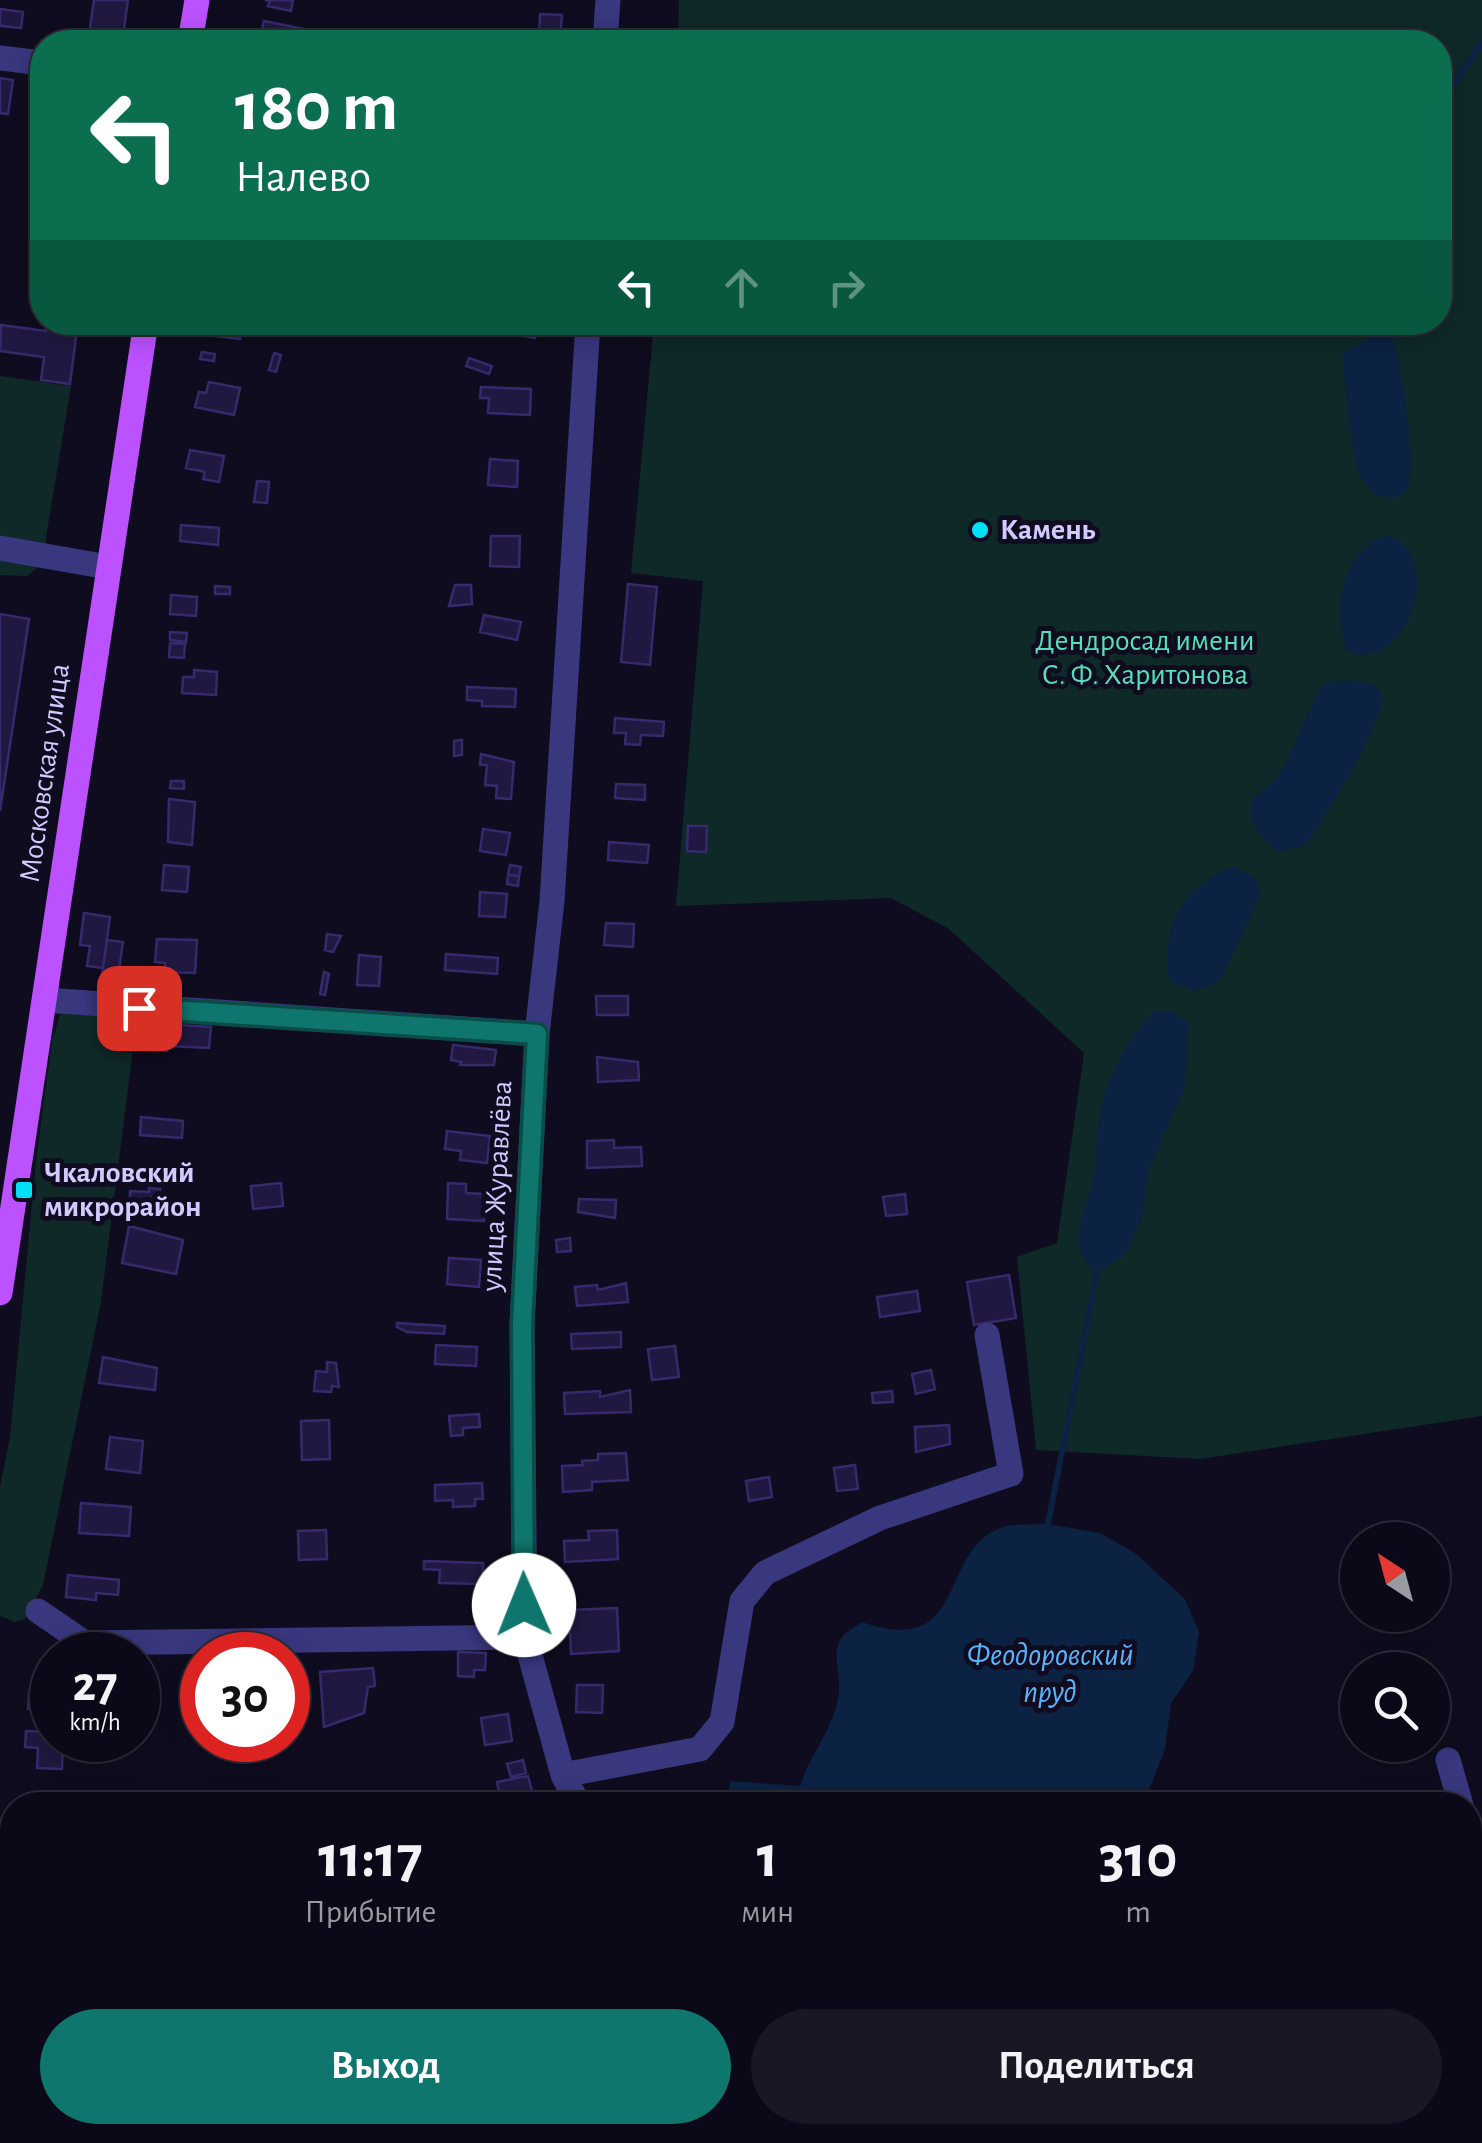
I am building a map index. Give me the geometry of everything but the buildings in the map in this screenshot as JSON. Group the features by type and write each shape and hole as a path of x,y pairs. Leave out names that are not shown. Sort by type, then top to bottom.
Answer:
{"main road":[{"path":"192,30 197,0"},
{"name":"Московская улица","path":"0,1293 144,335"}],"street":[{"path":"607,30 608,0"},
{"path":"0,58 30,61"},
{"name":"улица Журавлёва","path":"572,1792 563,1775 525,1637 522,1324 537,1034 552,902 587,335"},
{"path":"0,548 108,566"},
{"path":"45,1000 537,1034"},
{"path":"563,1775 700,1749 722,1722 742,1601 766,1573 880,1518 1011,1474 986,1335"},
{"path":"38,1611 85,1643 525,1637"},
{"path":"1449,1762 1457,1792"}],"green space":[{"name":"Дендросад имени С. Ф. Харитонова","path":"679,0 1482,0 1482,1416 1200,1459 1036,1450 1017,1257 1057,1243 1084,1053 949,929 891,898 676,906 703,581 631,573 653,335 1452,335 1452,30 678,30"},
{"path":"0,376 71,386 43,556 27,576 0,575"},
{"path":"62,1008 138,1009 101,1302 43,1585 25,1619 15,1622 0,1616 0,1487 10,1437 36,1161 52,1041"}],"water":[{"path":"1375,335 1393,340 1404,395 1410,476 1408,491 1394,498 1374,494 1359,475 1342,354"},
{"path":"1389,535 1406,547 1415,566 1417,588 1412,610 1402,631 1387,646 1368,654 1346,651 1340,618 1345,582 1361,552"},
{"path":"1350,680 1376,685 1384,698 1377,718 1350,774 1305,845 1278,852 1255,826 1252,800 1278,776 1324,683"},
{"path":"1233,866 1256,879 1261,894 1220,981 1193,991 1169,980 1172,926 1188,897 1200,885"},
{"path":"1153,1011 1172,1012 1189,1023 1185,1087 1148,1171 1142,1219 1124,1256 1097,1272 1086,1262 1078,1239 1094,1175 1102,1105 1118,1062"},
{"name":"Феодоровский пруд","path":"1048,1524 1100,1533 1135,1553 1185,1599 1199,1632 1193,1671 1171,1703 1165,1749 1148,1792 729,1792 730,1781 800,1786 837,1704 837,1649 845,1634 862,1622 896,1630 920,1626 936,1615 948,1598 967,1558 980,1541 1000,1528"}],"waterway":[{"path":"1452,86 1482,43"},
{"path":"1048,1524 1097,1272"}],"place":[{"name":"Камень","path":"980,530"},
{"name":"Чкаловский микрорайон","path":"24,1190"}],"route":[{"path":"139,1008 537,1034 522,1324 524,1605"}]}
